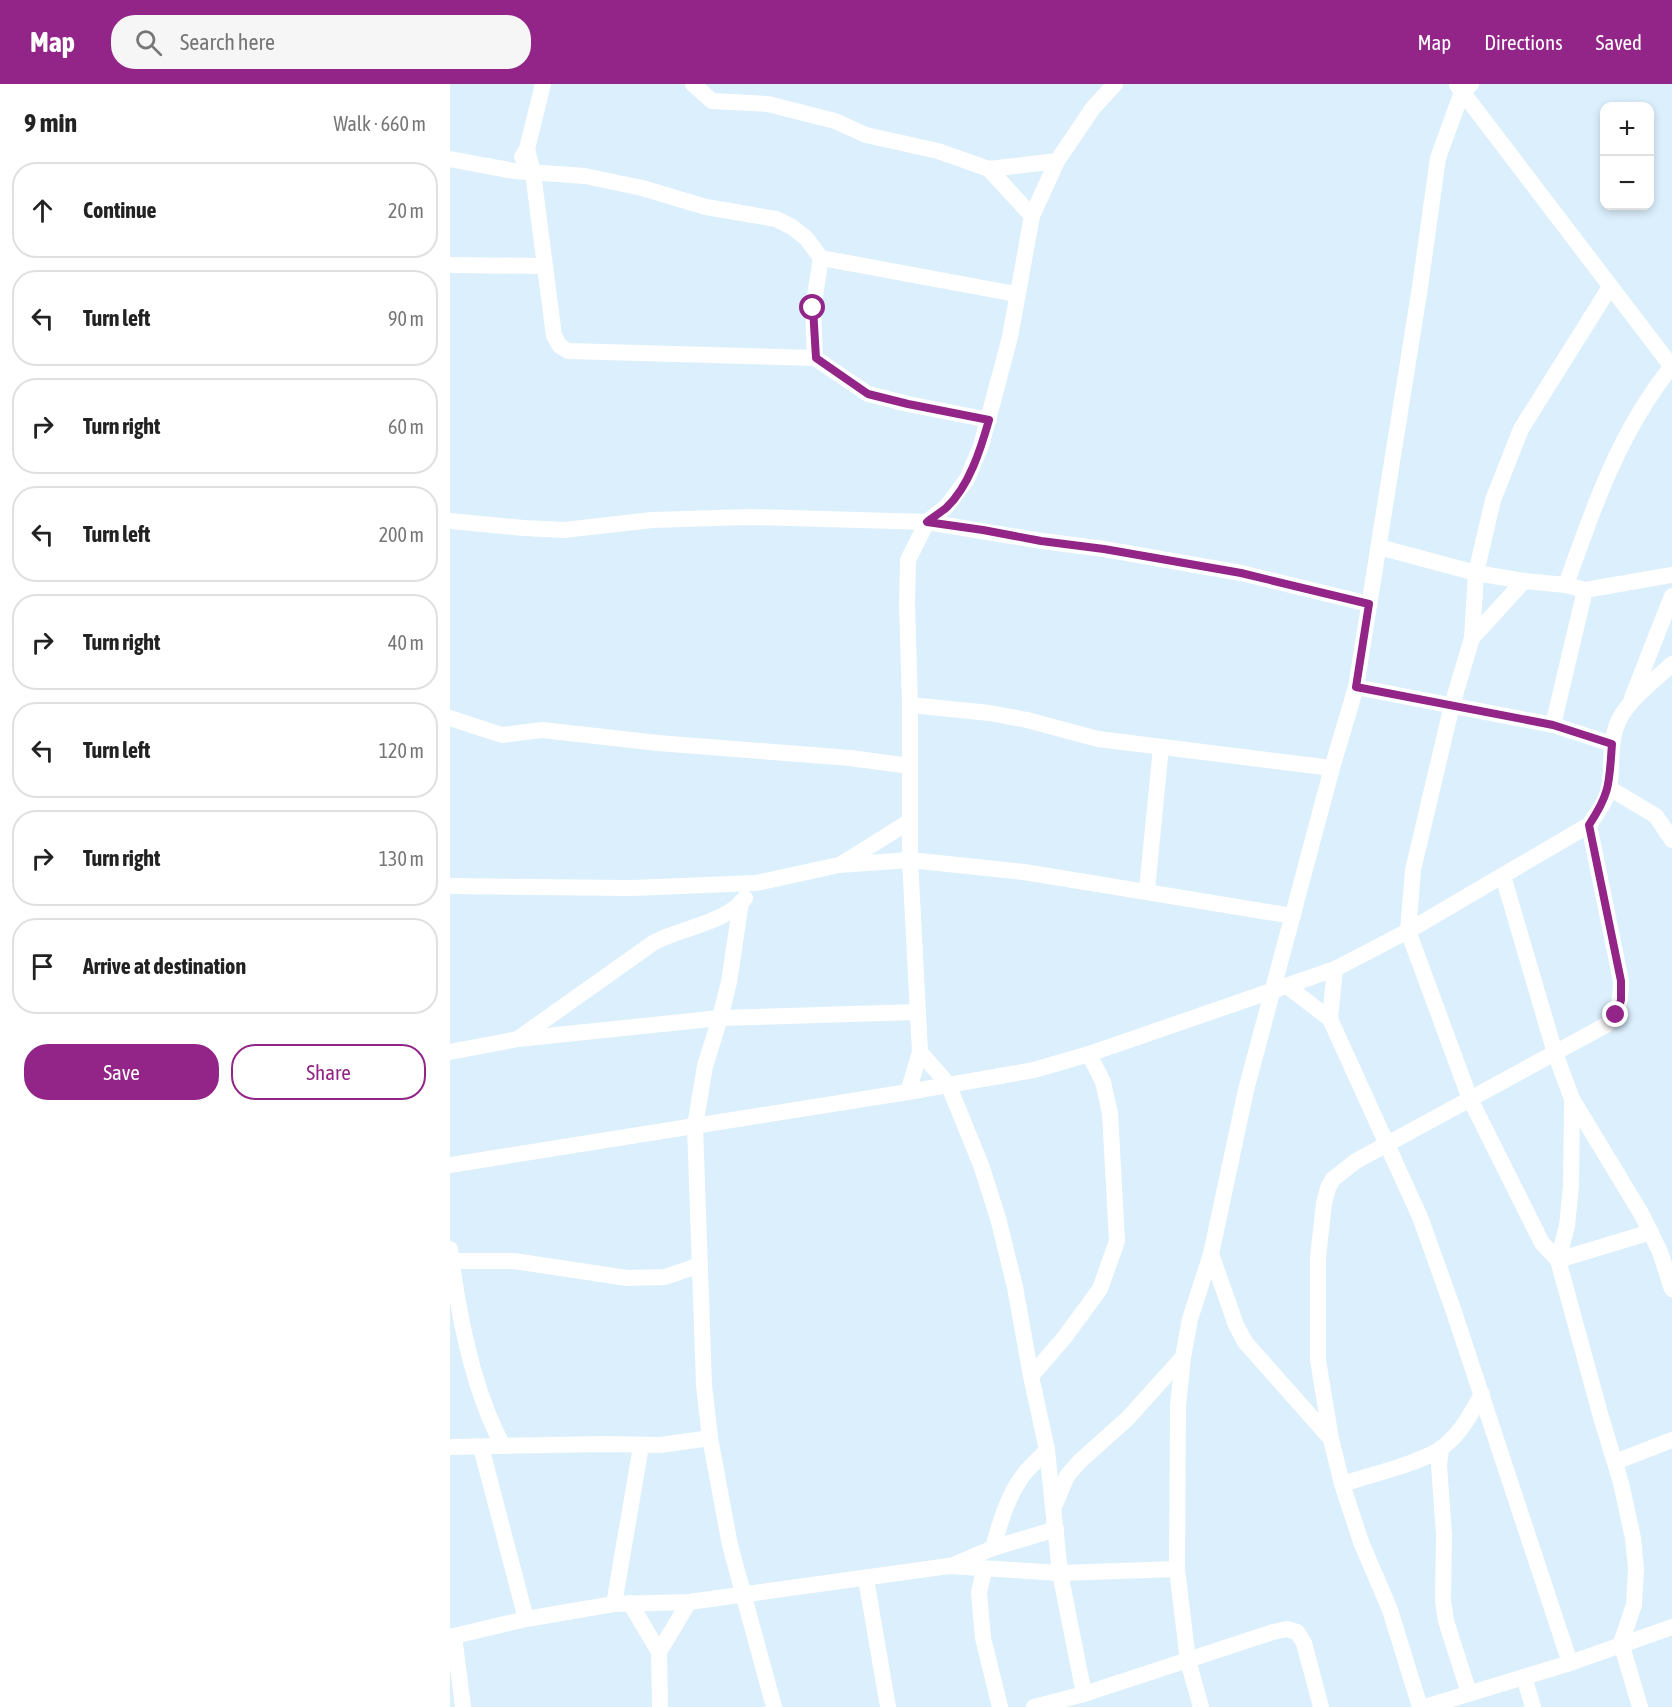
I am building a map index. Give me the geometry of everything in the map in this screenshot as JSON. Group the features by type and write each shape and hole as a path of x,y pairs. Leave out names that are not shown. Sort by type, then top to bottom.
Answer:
{"street":[{"path":"514,171 526,149 543,84"},
{"path":"693,84 712,101 768,104 835,121 866,135 938,151 989,169 1057,162"},
{"path":"908,1092 920,1052 910,860 908,560 927,522 947,506 967,478 981,446 1010,337 1032,216 1057,162 1093,108 1115,84"},
{"path":"1463,87 1672,366 1633,423 1599,492 1566,585"},
{"path":"1201,1707 1188,1660 1177,1569 1178,1406 1183,1357 1190,1319 1211,1254 1246,1090 1280,988 1293,916 1356,687 1418,299 1438,158 1463,87"},
{"path":"526,149 533,173 554,336 560,346 568,351 816,358 868,394 989,420"},
{"path":"450,159 514,171 585,176 706,207 776,219 792,227 806,238 821,258 1016,294"},
{"path":"989,169 1032,216"},
{"path":"816,358 813,308 821,258"},
{"path":"450,265 544,266"},
{"path":"1610,286 1521,429 1492,500 1476,573 1472,638 1452,705 1413,870 1408,932 1470,1099 1542,1243 1558,1260 1621,1483 1633,1538 1636,1569 1634,1605 1621,1643 1641,1707"},
{"path":"450,521 564,530 652,520 749,517 927,522 1241,573 1369,604"},
{"path":"1379,547 1476,573 1566,585 1585,590 1672,575"},
{"path":"1472,638 1524,581"},
{"path":"1553,725 1585,590"},
{"path":"450,1180 457,1164 1034,1070 1089,1054 1335,969 1408,932 1589,825 1603,804 1609,788 1612,744 1616,727 1630,703 1672,596"},
{"path":"1630,703 1672,664"},
{"path":"1356,687 1553,725 1612,744"},
{"path":"910,705 990,713 1027,720 1098,739 1332,768"},
{"path":"450,718 502,735 542,730 658,743 850,758 910,766"},
{"path":"1147,890 1161,747"},
{"path":"1609,788 1656,816 1672,840"},
{"path":"839,865 910,821"},
{"path":"1420,1707 1390,1610 1358,1534 1331,1439 1318,1360 1317,1339 1318,1258 1324,1203 1333,1179 1367,1154 1606,1025 1616,1015 1621,1000 1621,981 1589,825"},
{"path":"450,886 633,888 756,883 839,865 910,860 1024,872 1147,890 1293,916"},
{"path":"1503,876 1555,1053 1572,1099 1651,1232 1672,1289"},
{"path":"518,1039 652,943 717,918 741,902 756,883"},
{"path":"741,902 735,949 720,1018 705,1066 695,1126 704,1384 710,1438 730,1545 774,1707"},
{"path":"1335,969 1330,1019 1420,1216 1454,1309 1570,1663"},
{"path":"1280,988 1330,1019"},
{"path":"450,1052 518,1039 720,1018 917,1012"},
{"path":"920,1052 948,1084 981,1165 998,1218 1015,1287 1047,1450 1060,1573 1084,1694"},
{"path":"1031,1376 1064,1338 1100,1289 1117,1241 1110,1113 1103,1082 1089,1054"},
{"path":"1558,1260 1567,1226 1571,1186 1572,1099"},
{"path":"1367,1154 1379,1126"},
{"path":"1558,1260 1651,1232"},
{"path":"1211,1254 1236,1325 1245,1342 1331,1439"},
{"path":"503,1446 483,1402 468,1349 451,1255 514,1261 627,1278 665,1277 700,1265"},
{"path":"1053,1509 1067,1476 1079,1462 1128,1418 1183,1357"},
{"path":"1342,1484 1441,1449 1456,1435 1482,1394"},
{"path":"450,1447 604,1444 642,1446 710,1438"},
{"path":"1615,1462 1672,1440"},
{"path":"642,1446 622,1603 659,1652"},
{"path":"481,1447 526,1619"},
{"path":"1441,1449 1438,1465 1444,1535 1443,1601 1446,1621 1469,1693"},
{"path":"993,1548 1015,1488 1025,1473 1047,1450"},
{"path":"463,1707 452,1636 526,1619 622,1603 689,1602 745,1596 949,1566 993,1548 1056,1529"},
{"path":"949,1566 1060,1573 1177,1569"},
{"path":"984,1570 979,1593 983,1638 1000,1707"},
{"path":"866,1579 888,1707"},
{"path":"660,1707 659,1652 689,1602"},
{"path":"1034,1707 1084,1694 1287,1629 1296,1632 1304,1643 1321,1707"},
{"path":"1425,1707 1570,1663 1621,1643 1669,1631"},
{"path":"1524,1677 1533,1707"},
{"path":"450,1704 456,1707"}],"route":[{"path":"813,308 816,358 868,394 989,420 967,478 947,506 927,522 1241,573 1369,604 1356,687 1553,725 1612,744 1609,788 1603,804 1589,825 1621,981 1621,1000 1616,1015"}]}
